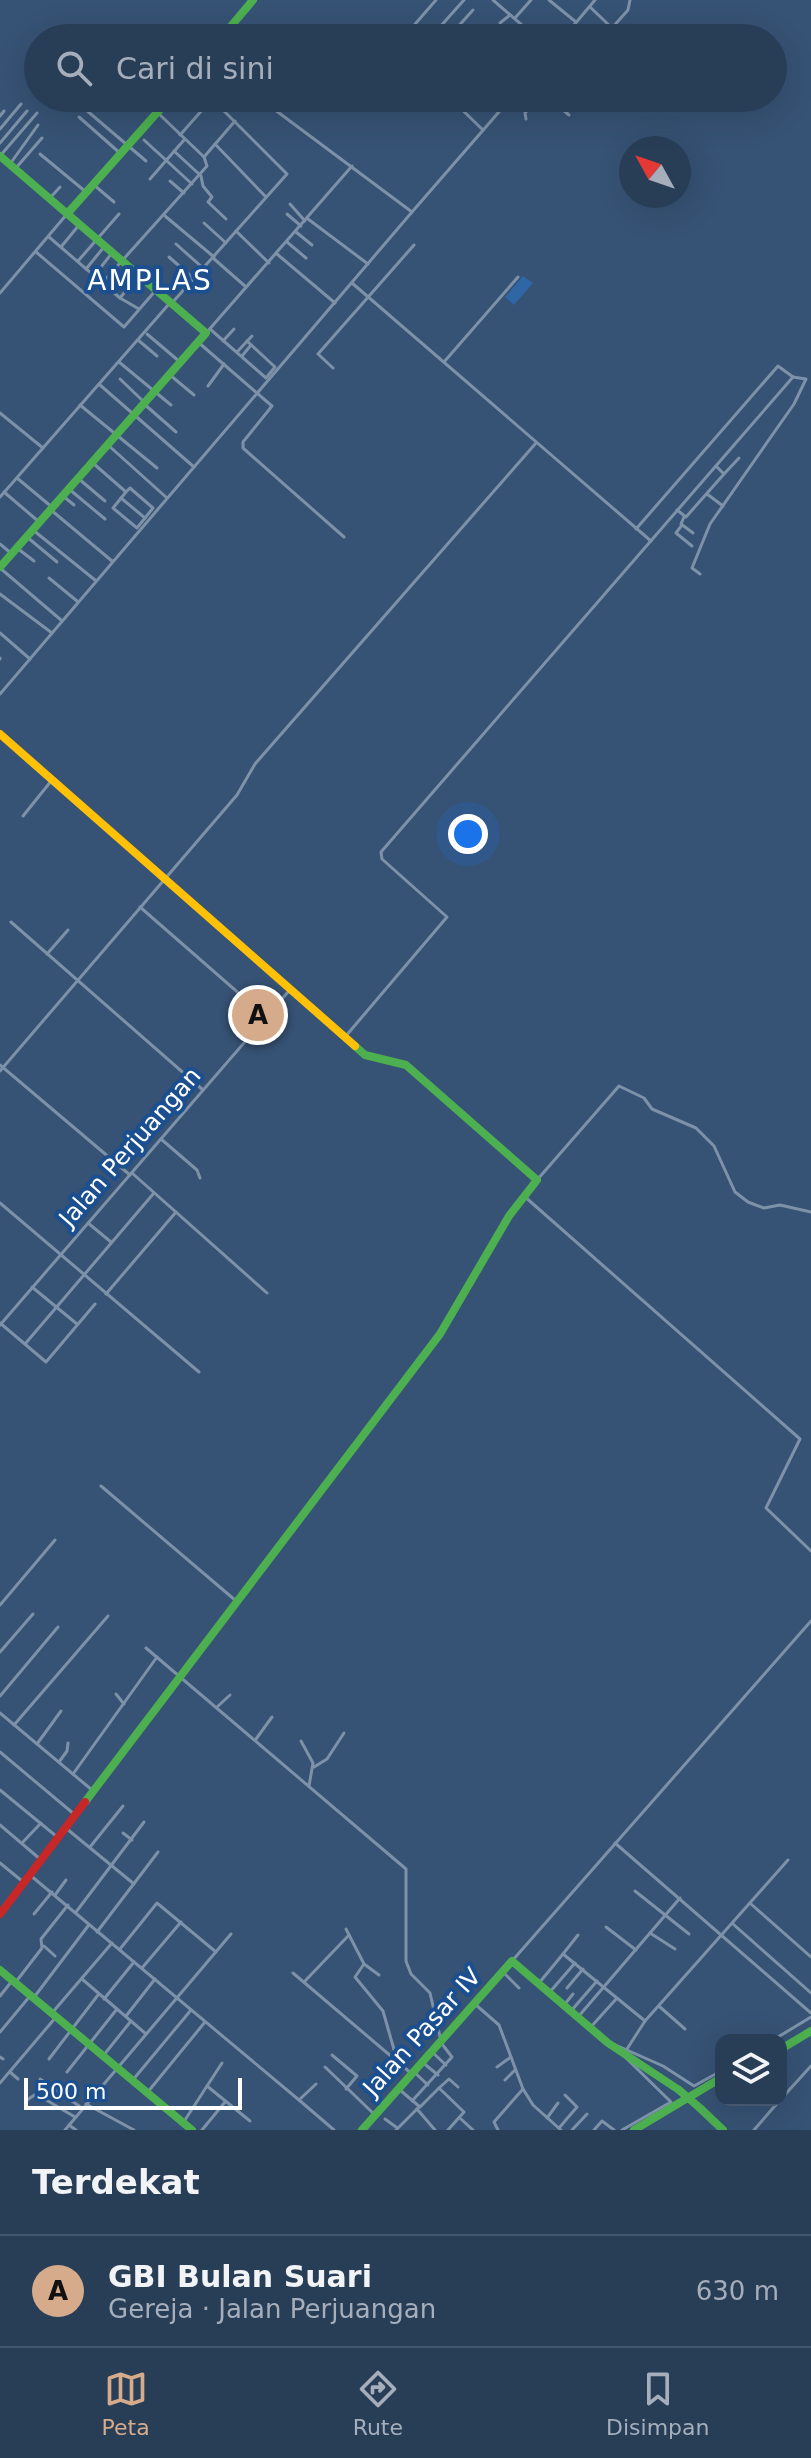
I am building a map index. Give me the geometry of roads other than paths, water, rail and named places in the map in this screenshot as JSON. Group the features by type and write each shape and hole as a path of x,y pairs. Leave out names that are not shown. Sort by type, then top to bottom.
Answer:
{"main road":[{"path":"233,24 253,0"},
{"path":"67,214 157,113"},
{"path":"0,156 208,331 0,568"},
{"path":"0,734 287,992 367,1056 406,1065 537,1180 523,1195 453,1316 60,1839 0,1914"},
{"path":"512,1961 608,2043 625,2051 679,2090 723,2130"},
{"name":"Jalan Pasar IV","path":"362,2130 512,1961"},
{"path":"0,1970 192,2130"},
{"path":"787,2039 811,2025"},
{"path":"787,2045 811,2031"},
{"path":"634,2130 715,2082"},
{"path":"644,2130 715,2088"}],"street":[{"path":"415,24 436,0"},
{"path":"443,24 464,0"},
{"path":"493,0 521,24"},
{"path":"500,23 531,0"},
{"path":"549,0 576,22 593,1"},
{"path":"616,24 628,10 630,0"},
{"path":"590,7 608,24"},
{"path":"460,24 473,10"},
{"path":"0,129 21,104"},
{"path":"0,116 4,111"},
{"path":"0,143 26,112"},
{"path":"89,112 146,161"},
{"path":"180,135 200,112"},
{"path":"0,497 287,174 225,112"},
{"path":"278,112 412,212"},
{"path":"464,112 483,130"},
{"path":"0,694 499,112"},
{"path":"526,112 526,119"},
{"path":"565,112 569,115"},
{"path":"0,156 37,113"},
{"path":"111,290 126,264 207,166 204,157 157,113"},
{"path":"79,117 121,154"},
{"path":"204,157 235,121"},
{"path":"12,167 38,125"},
{"path":"12,167 42,138"},
{"path":"144,140 192,184"},
{"path":"150,179 184,140"},
{"path":"215,144 266,197"},
{"path":"174,151 201,174 203,186 212,197 208,202 226,219"},
{"path":"40,154 86,193"},
{"path":"249,343 275,367 266,378 208,331 352,166"},
{"path":"170,181 184,193"},
{"path":"94,185 114,202"},
{"path":"50,198 60,187"},
{"path":"290,204 306,220 368,264"},
{"path":"0,293 67,214"},
{"path":"78,261 119,214"},
{"path":"287,214 301,226"},
{"path":"165,216 247,287"},
{"path":"204,223 226,243"},
{"path":"61,247 80,225"},
{"path":"236,231 269,263"},
{"path":"296,232 312,245"},
{"path":"49,237 120,298 140,309"},
{"path":"287,242 306,258"},
{"path":"176,244 203,268"},
{"path":"333,368 318,354 366,295 414,245"},
{"path":"86,269 104,246"},
{"path":"36,252 124,327 156,290"},
{"path":"101,267 112,253"},
{"path":"277,254 335,303"},
{"path":"169,257 194,279"},
{"path":"103,282 126,264"},
{"path":"120,298 139,275"},
{"path":"444,362 518,277"},
{"path":"352,283 649,540"},
{"path":"223,341 234,329"},
{"path":"145,333 180,362"},
{"path":"240,354 252,336"},
{"path":"138,340 157,356"},
{"path":"198,342 272,406 245,440 243,448 344,537"},
{"path":"119,362 171,405"},
{"path":"208,386 224,364"},
{"path":"636,529 778,366 793,377 806,379 805,388 706,531 692,566 700,574"},
{"path":"170,375 194,395"},
{"path":"345,1037 447,917 382,859 381,852 793,377"},
{"path":"120,379 176,432"},
{"path":"99,384 194,467"},
{"path":"80,405 157,468"},
{"path":"0,413 43,448"},
{"path":"267,1293 154,1193 1,1067 242,789 256,763 536,443"},
{"path":"108,445 167,498"},
{"path":"692,546 676,533 684,517 739,458"},
{"path":"93,463 126,492"},
{"path":"716,466 724,474"},
{"path":"17,478 113,561"},
{"path":"79,479 105,501"},
{"path":"130,488 153,508 136,527 113,509 121,498 130,488"},
{"path":"4,492 57,562"},
{"path":"66,492 74,505"},
{"path":"66,492 105,519"},
{"path":"707,493 723,506"},
{"path":"121,498 145,518"},
{"path":"677,510 684,517"},
{"path":"682,525 693,533"},
{"path":"33,530 96,581"},
{"path":"0,544 34,561"},
{"path":"0,568 63,621"},
{"path":"49,578 78,602"},
{"path":"0,594 52,633"},
{"path":"0,633 30,659"},
{"path":"0,680 7,686"},
{"path":"23,816 52,780"},
{"path":"140,907 266,1017"},
{"path":"11,922 203,1090"},
{"path":"47,954 68,930"},
{"name":"Jalan Perjuangan","path":"0,1324 287,992"},
{"path":"537,1180 619,1086 644,1098 651,1108 698,1129 724,1163 733,1189 748,1202 764,1208 780,1205 811,1212"},
{"path":"161,1139 197,1170 200,1178"},
{"path":"25,1344 154,1193"},
{"path":"523,1195 800,1439 766,1508 811,1551"},
{"path":"0,1203 199,1372"},
{"path":"106,1294 176,1212"},
{"path":"88,1223 111,1242"},
{"path":"32,1287 77,1324"},
{"path":"0,1324 46,1362 95,1304"},
{"path":"101,1486 238,1602"},
{"path":"0,1605 55,1540"},
{"path":"0,1652 33,1614"},
{"path":"14,1725 108,1616"},
{"path":"512,1961 811,1621"},
{"path":"0,1696 58,1627"},
{"path":"146,1648 408,1871 406,1961 411,1974 430,1993 440,2042 452,2055 438,2075 412,2101"},
{"path":"73,1774 157,1657"},
{"path":"116,1694 124,1704"},
{"path":"217,1707 230,1695"},
{"path":"37,1744 61,1711"},
{"path":"0,1713 95,1792"},
{"path":"256,1739 272,1717"},
{"path":"0,1724 5,1718"},
{"path":"314,1767 327,1759 344,1733"},
{"path":"301,1741 312,1757 314,1767 309,1786"},
{"path":"59,1762 67,1751 68,1743"},
{"path":"0,1752 76,1817"},
{"path":"0,1790 60,1839"},
{"path":"90,1847 123,1806"},
{"path":"76,1913 144,1822"},
{"path":"22,1843 41,1823"},
{"path":"0,1825 42,1861"},
{"path":"67,1829 134,1884"},
{"path":"123,1833 132,1840"},
{"path":"615,1843 811,2015 782,2034"},
{"path":"97,1932 158,1852"},
{"path":"625,2051 645,2021 788,1860"},
{"path":"0,1863 68,1905 88,1926 334,2130"},
{"path":"34,1914 66,1880"},
{"path":"635,1891 689,1934"},
{"path":"571,2011 605,1987 680,1898"},
{"path":"119,1950 155,1903 216,1952"},
{"path":"750,1903 811,1957"},
{"path":"55,1956 41,1939 68,1905"},
{"path":"142,1968 181,1922"},
{"path":"732,1923 811,1993"},
{"path":"0,2032 88,1926"},
{"path":"606,1927 636,1950"},
{"path":"346,1929 364,1964 379,1975"},
{"path":"650,1933 675,1949"},
{"path":"65,2130 231,1934"},
{"path":"304,1982 349,1935"},
{"path":"538,1984 578,1935"},
{"path":"0,2083 112,1943"},
{"path":"0,1996 44,1946"},
{"path":"563,1954 645,2021"},
{"path":"104,1999 134,1962"},
{"path":"549,1993 575,1963"},
{"path":"364,1964 355,1977 383,2011 397,2061"},
{"path":"567,1988 583,1969"},
{"path":"503,1972 519,1988"},
{"path":"293,1973 428,2085"},
{"path":"82,1979 146,2034"},
{"path":"126,2016 155,1979"},
{"path":"571,2011 597,1981"},
{"path":"49,2059 99,1994"},
{"path":"571,2011 573,1994"},
{"path":"590,2028 617,1998"},
{"path":"475,2004 499,2025 523,2089 560,2129 576,2108 565,2095"},
{"path":"660,2007 685,2029"},
{"path":"67,2072 117,2009"},
{"path":"132,2081 191,2010"},
{"path":"103,2056 131,2021"},
{"path":"147,2093 205,2022"},
{"path":"431,2051 446,2065"},
{"path":"625,2051 694,2086 715,2074"},
{"path":"622,2130 671,2102 625,2051"},
{"path":"332,2055 357,2076 346,2089"},
{"path":"497,2067 511,2057"},
{"path":"422,2062 438,2075"},
{"path":"183,2123 222,2063"},
{"path":"787,2093 811,2066"},
{"path":"325,2067 375,2115"},
{"path":"505,2080 515,2070"},
{"path":"10,2072 18,2079"},
{"path":"40,2079 82,2108"},
{"path":"385,2119 397,2130 449,2079 458,2087"},
{"path":"299,2100 316,2084"},
{"path":"207,2086 250,2121"},
{"path":"439,2088 464,2112 448,2130"},
{"path":"398,2089 435,2130"},
{"path":"498,2130 495,2120 523,2089"},
{"path":"27,2100 36,2094 75,2117"},
{"path":"202,2130 225,2100"},
{"path":"547,2118 558,2103"},
{"path":"86,2104 134,2130"},
{"path":"754,2130 776,2106"},
{"path":"572,2130 587,2114"},
{"path":"460,2118 473,2130"},
{"path":"594,2130 602,2121 614,2130"},
{"path":"69,2125 76,2130"},
{"path":"323,2130 327,2125"}],"place":[{"name":"GBI Bulan Suari","path":"258,1015"}],"district":[{"name":"AMPLAS","path":"150,280"}]}
